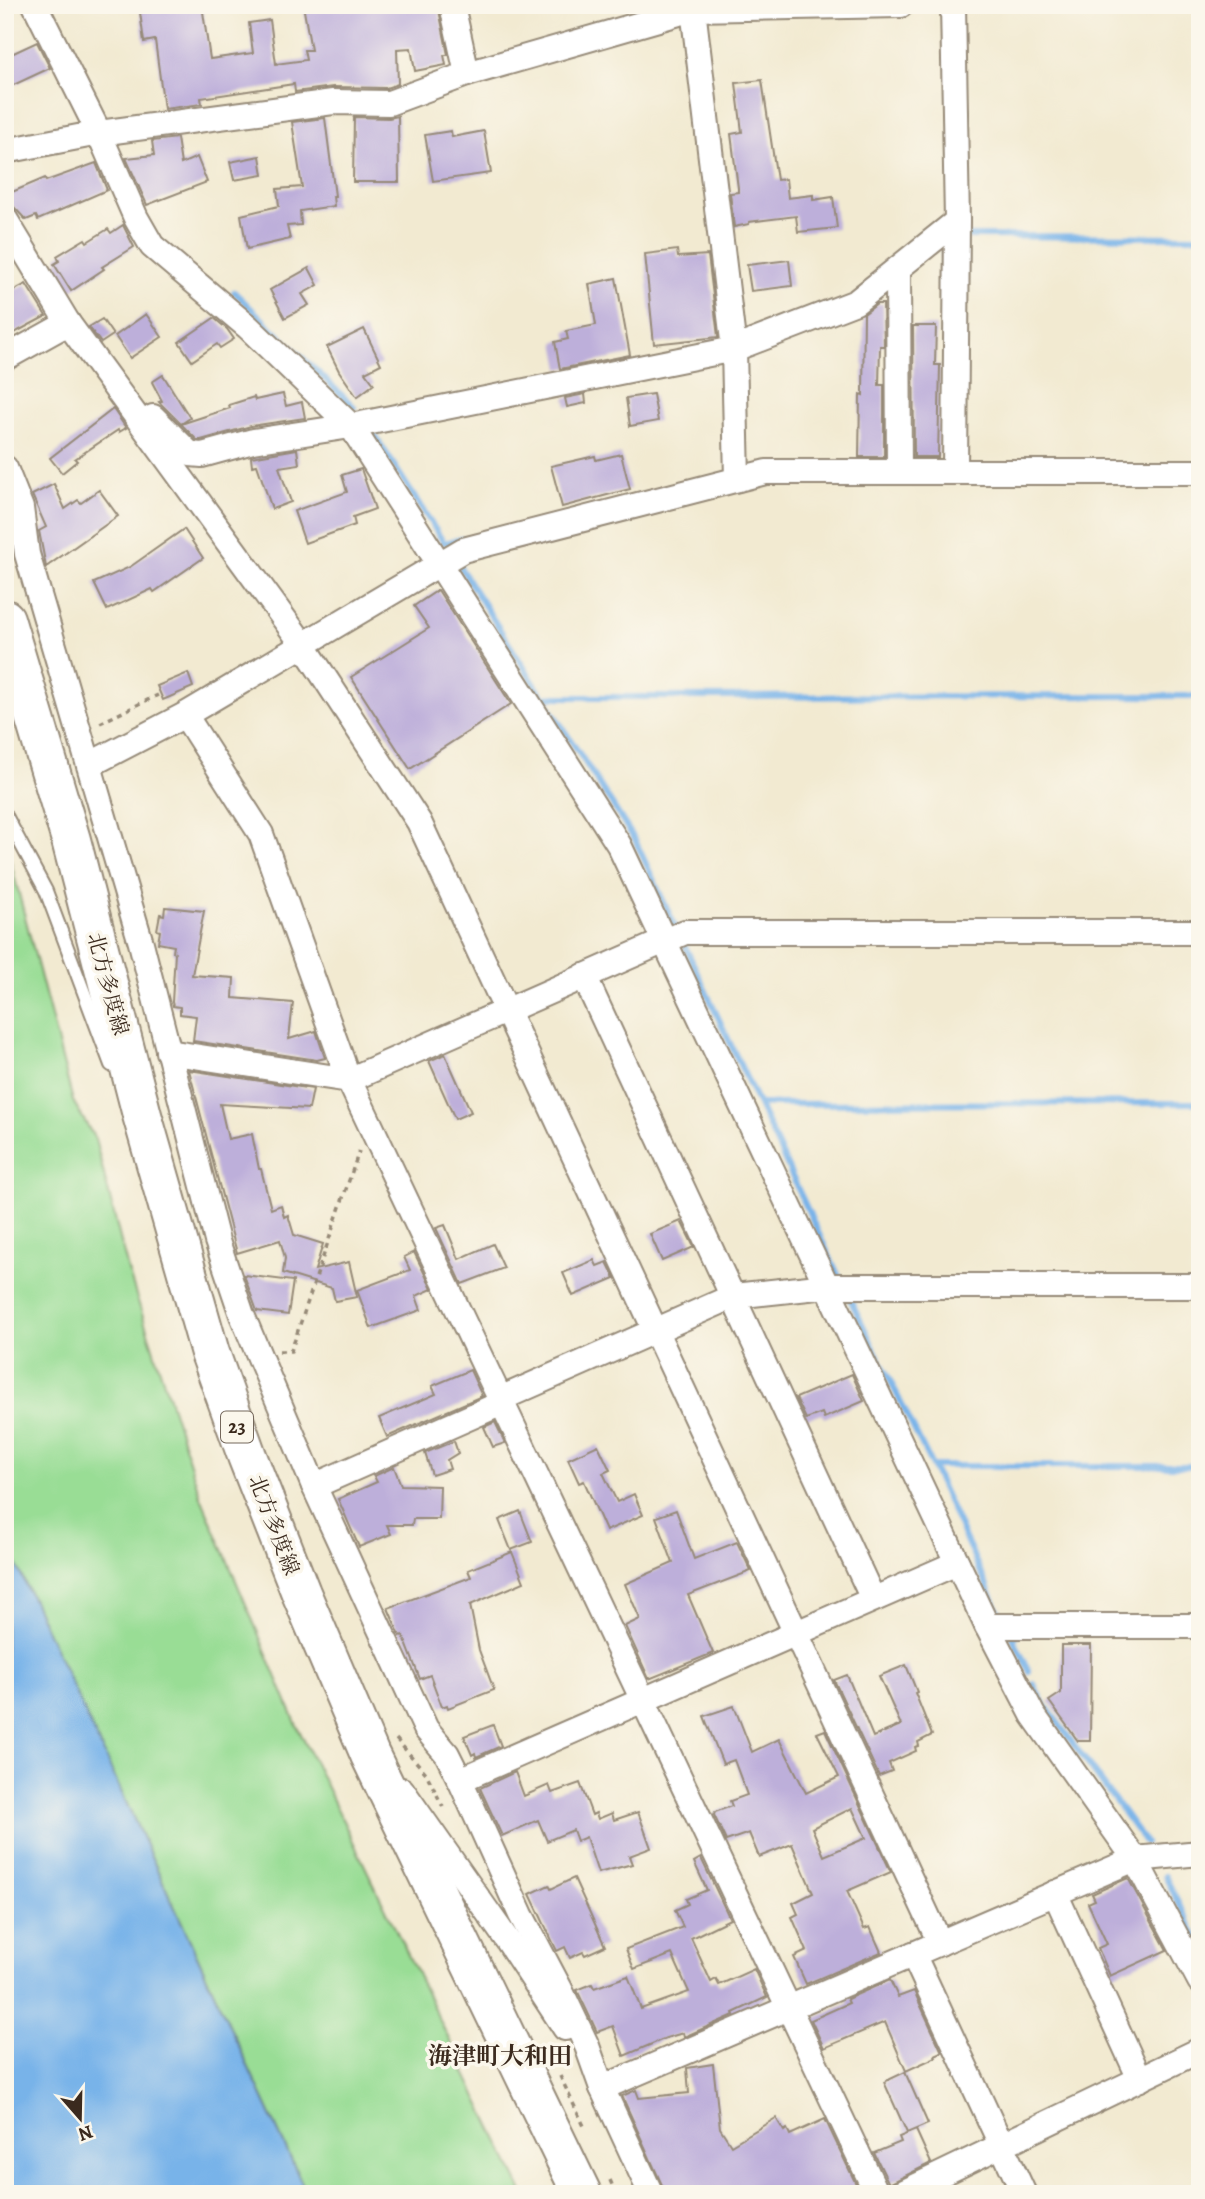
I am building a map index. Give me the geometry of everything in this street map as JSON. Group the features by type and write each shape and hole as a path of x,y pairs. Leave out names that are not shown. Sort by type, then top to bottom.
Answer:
{"main road":[{"name":"北方多度線","path":"5,619 71,840 142,1115 220,1378 301,1593 370,1755 582,2194"}],"street":[{"path":"35,5 99,133 136,218 152,246 248,327 351,426 619,845 957,1563 1032,1715 1135,1858 1200,1982"},
{"path":"452,5 467,75"},
{"path":"5,151 99,133 332,102 389,103 467,75 687,9 901,5"},
{"path":"953,5 957,221 955,472"},
{"path":"687,9 734,349 737,479"},
{"path":"5,219 68,323 304,646 419,822 798,1632 940,1943"},
{"path":"113,386 123,386 190,454 202,455 254,441 351,426 734,349 856,302 957,221"},
{"path":"898,269 899,472"},
{"path":"5,358 68,323"},
{"path":"5,468 21,508 27,554 141,943 217,1241 242,1315 314,1486 426,1729 447,1755 460,1780 521,1915 587,2046 602,2088 651,2194"},
{"path":"89,765 185,715 464,550 766,472 1200,471"},
{"path":"185,715 261,834 349,1080 641,1701 877,2194"},
{"path":"168,1052 349,1080 685,932 1200,932"},
{"path":"584,976 873,1600"},
{"path":"314,1486 734,1296 827,1286 1200,1286"},
{"path":"460,1780 957,1563"},
{"path":"987,1626 1200,1626"},
{"path":"370,1755 408,1797 508,1941 602,2088"},
{"path":"602,2088 1135,1858 1200,1853"},
{"path":"1055,1893 1140,2079"},
{"path":"913,1954 1024,2194"},
{"path":"900,2194 1200,2050"}],"lane":[{"path":"5,814 46,891 118,1083 142,1115"}],"path":[{"path":"79,732 158,695"},
{"path":"262,1358 278,1351 291,1351 369,1122"}],"green space":[{"path":"5,848 73,1101 95,1139 128,1270 200,1495 298,1728 524,2194 307,2194 5,1540"}],"water":[{"path":"5,1540 307,2194 5,2194"}],"building":[{"path":"139,5 202,5 210,59 253,53 249,23 270,20 276,64 306,60 304,50 311,50 303,5 438,5 448,55 444,55 446,65 415,71 411,48 397,49 398,84 386,88 333,87 295,92 294,84 201,98 202,104 164,109 155,40 144,42"},
{"path":"37,42 50,68 5,89 5,57"},
{"path":"762,80 777,180 786,179 788,198 813,195 813,200 833,197 837,228 798,232 796,216 749,222 734,227 730,193 738,192 738,188 731,134 742,132 736,83"},
{"path":"398,116 399,182 353,182 354,117"},
{"path":"325,118 334,206 300,211 301,225 287,226 290,239 247,249 241,215 279,206 277,189 302,187 292,122"},
{"path":"451,131 452,137 484,131 491,173 433,181 425,135"},
{"path":"177,138 181,164 197,157 207,182 147,205 126,158 154,155 152,141"},
{"path":"260,156 263,175 234,180 230,162"},
{"path":"96,163 107,190 38,220 36,216 26,220 13,206 5,204 5,195 45,178 46,181"},
{"path":"123,225 134,247 71,291 54,264 59,261 57,256 85,239 87,242 108,229 111,233"},
{"path":"677,250 678,257 708,255 718,337 654,344 645,254"},
{"path":"789,260 792,286 751,291 747,265"},
{"path":"309,268 318,285 302,294 309,305 285,318 270,290"},
{"path":"616,278 630,355 560,369 555,342 568,339 566,331 596,325 589,284"},
{"path":"26,284 46,316 5,338 5,295"},
{"path":"877,304 883,304 884,346 880,346 879,385 884,385 884,457 859,457 864,314"},
{"path":"146,314 162,337 130,358 115,336"},
{"path":"214,318 234,339 220,348 217,344 192,361 179,342"},
{"path":"102,319 113,335 101,343 89,327"},
{"path":"913,326 936,326 935,365 940,365 938,457 914,457"},
{"path":"364,329 381,364 365,372 374,384 357,397 327,347"},
{"path":"163,375 190,418 181,424 159,402 162,401 152,382"},
{"path":"283,394 286,406 302,402 305,418 251,426 201,440 197,440 181,424 254,397 255,400"},
{"path":"585,394 586,403 567,407 565,398"},
{"path":"653,394 658,421 630,426 626,398"},
{"path":"113,409 126,428 119,432 118,430 75,459 77,461 62,473 50,458"},
{"path":"297,449 299,464 279,467 291,502 272,509 257,465 252,466 251,457"},
{"path":"621,454 630,489 562,507 551,466 595,456 596,460"},
{"path":"361,469 375,509 353,517 355,525 305,543 294,511 347,492 342,475"},
{"path":"54,484 65,509 78,500 81,503 99,490 118,516 46,567 39,531 46,527 32,495"},
{"path":"184,529 203,558 154,592 152,589 107,610 94,583 130,567"},
{"path":"438,590 511,704 410,769 351,677 429,628 414,606"},
{"path":"188,673 193,687 163,700 157,686"},
{"path":"165,907 204,911 192,975 234,978 233,998 293,1003 289,1039 316,1031 325,1058 317,1060 193,1041 196,1016 180,1014 180,1007 173,1006 172,1002 174,946 158,943 160,914 164,915"},
{"path":"445,1054 471,1112 455,1119 429,1061"},
{"path":"189,1070 313,1089 309,1109 220,1104 228,1139 252,1134 271,1209 281,1205 284,1217 288,1215 294,1235 323,1244 315,1270 349,1262 357,1297 335,1301 332,1288 283,1273 285,1258 280,1240 237,1253"},
{"path":"681,1221 694,1247 662,1261 650,1234"},
{"path":"445,1225 459,1259 493,1244 504,1268 462,1284 436,1228"},
{"path":"414,1252 432,1289 416,1296 421,1310 371,1328 357,1290 410,1270 404,1257"},
{"path":"594,1260 597,1266 607,1262 615,1278 573,1296 563,1273"},
{"path":"244,1275 293,1281 288,1315 257,1311"},
{"path":"470,1370 482,1396 387,1437 379,1418 436,1394 432,1386"},
{"path":"852,1374 864,1401 824,1418 822,1413 806,1419 796,1398"},
{"path":"495,1422 505,1443 493,1447 484,1427"},
{"path":"454,1441 458,1453 447,1460 450,1469 432,1475 425,1453"},
{"path":"598,1445 610,1470 603,1473 617,1502 634,1494 643,1515 606,1531 584,1481 579,1483 568,1459"},
{"path":"394,1467 401,1485 440,1486 439,1519 413,1519 412,1525 387,1525 391,1534 359,1547 338,1499 377,1482 374,1476"},
{"path":"676,1510 694,1559 737,1542 751,1571 688,1595 713,1653 649,1679 625,1626 640,1619 625,1584 673,1563 656,1517"},
{"path":"520,1511 532,1542 511,1550 499,1520"},
{"path":"512,1552 524,1582 470,1605 479,1650 494,1690 448,1708 447,1705 442,1707 430,1675 420,1679 403,1635 400,1636 388,1608 471,1577 468,1570"},
{"path":"1061,1645 1091,1645 1090,1741 1078,1741 1049,1701 1061,1693"},
{"path":"906,1665 932,1735 918,1742 916,1751 889,1763 892,1771 879,1776 834,1680 847,1675 873,1737 901,1725 879,1676"},
{"path":"734,1706 752,1752 779,1739 806,1793 839,1777 817,1733 825,1730 891,1872 847,1891 864,1929 870,1927 881,1952 806,1984 794,1957 807,1951 792,1917 798,1914 793,1903 813,1893 792,1844 759,1857 749,1833 726,1841 715,1812 732,1806 730,1801 747,1795 734,1760 723,1764 704,1716","holes":["852,1808 866,1838 824,1856 812,1828"]},
{"path":"493,1725 501,1746 476,1757 475,1753 472,1755 464,1736"},
{"path":"515,1772 524,1796 549,1785 552,1793 580,1783 592,1815 596,1813 598,1819 612,1813 614,1820 638,1812 651,1848 629,1856 632,1864 598,1873 586,1837 577,1841 573,1830 547,1841 538,1820 502,1836 480,1788"},
{"path":"701,1858 730,1919 691,1938 711,1982 716,1979 719,1985 754,1969 767,1997 684,2037 683,2033 666,2038 624,2056 613,2026 597,2032 577,1990 592,1984 594,1988 628,1976 641,2009 689,1992 672,1954 634,1969 626,1949 683,1927 675,1910 688,1904 686,1899 707,1890 694,1862"},
{"path":"574,1878 605,1946 570,1958 565,1947 557,1951 530,1894 549,1885 551,1889"},
{"path":"1128,1878 1167,1950 1110,1976 1098,1948 1107,1944 1088,1903 1095,1900 1092,1894"},
{"path":"890,1980 898,1997 914,1991 942,2052 906,2071 885,2022 824,2048 811,2020 849,2003 847,1999"},
{"path":"713,2064 720,2128 731,2145 776,2118 790,2135 825,2119 856,2184 840,2194 666,2194 622,2096 636,2090 639,2098 689,2093 687,2068"},
{"path":"905,2072 928,2124 907,2133 884,2082"},
{"path":"916,2130 931,2163 889,2184 874,2153 901,2142 899,2137"}],"waterway":[{"path":"968,236 1200,237"},
{"path":"944,241 944,303"},
{"path":"234,292 354,407"},
{"path":"374,434 444,543 462,539"},
{"path":"458,564 543,697 1200,696"},
{"path":"543,697 635,840 675,926"},
{"path":"683,942 839,1277"},
{"path":"760,1104 1200,1103"},
{"path":"849,1297 932,1466 1002,1619"},
{"path":"932,1466 1200,1466"},
{"path":"1016,1636 1012,1636 1029,1671"},
{"path":"1034,1684 1042,1701 1145,1842"},
{"path":"1165,1876 1200,1945"}],"district":[{"name":"海津町大和田","path":"500,2056"}]}
